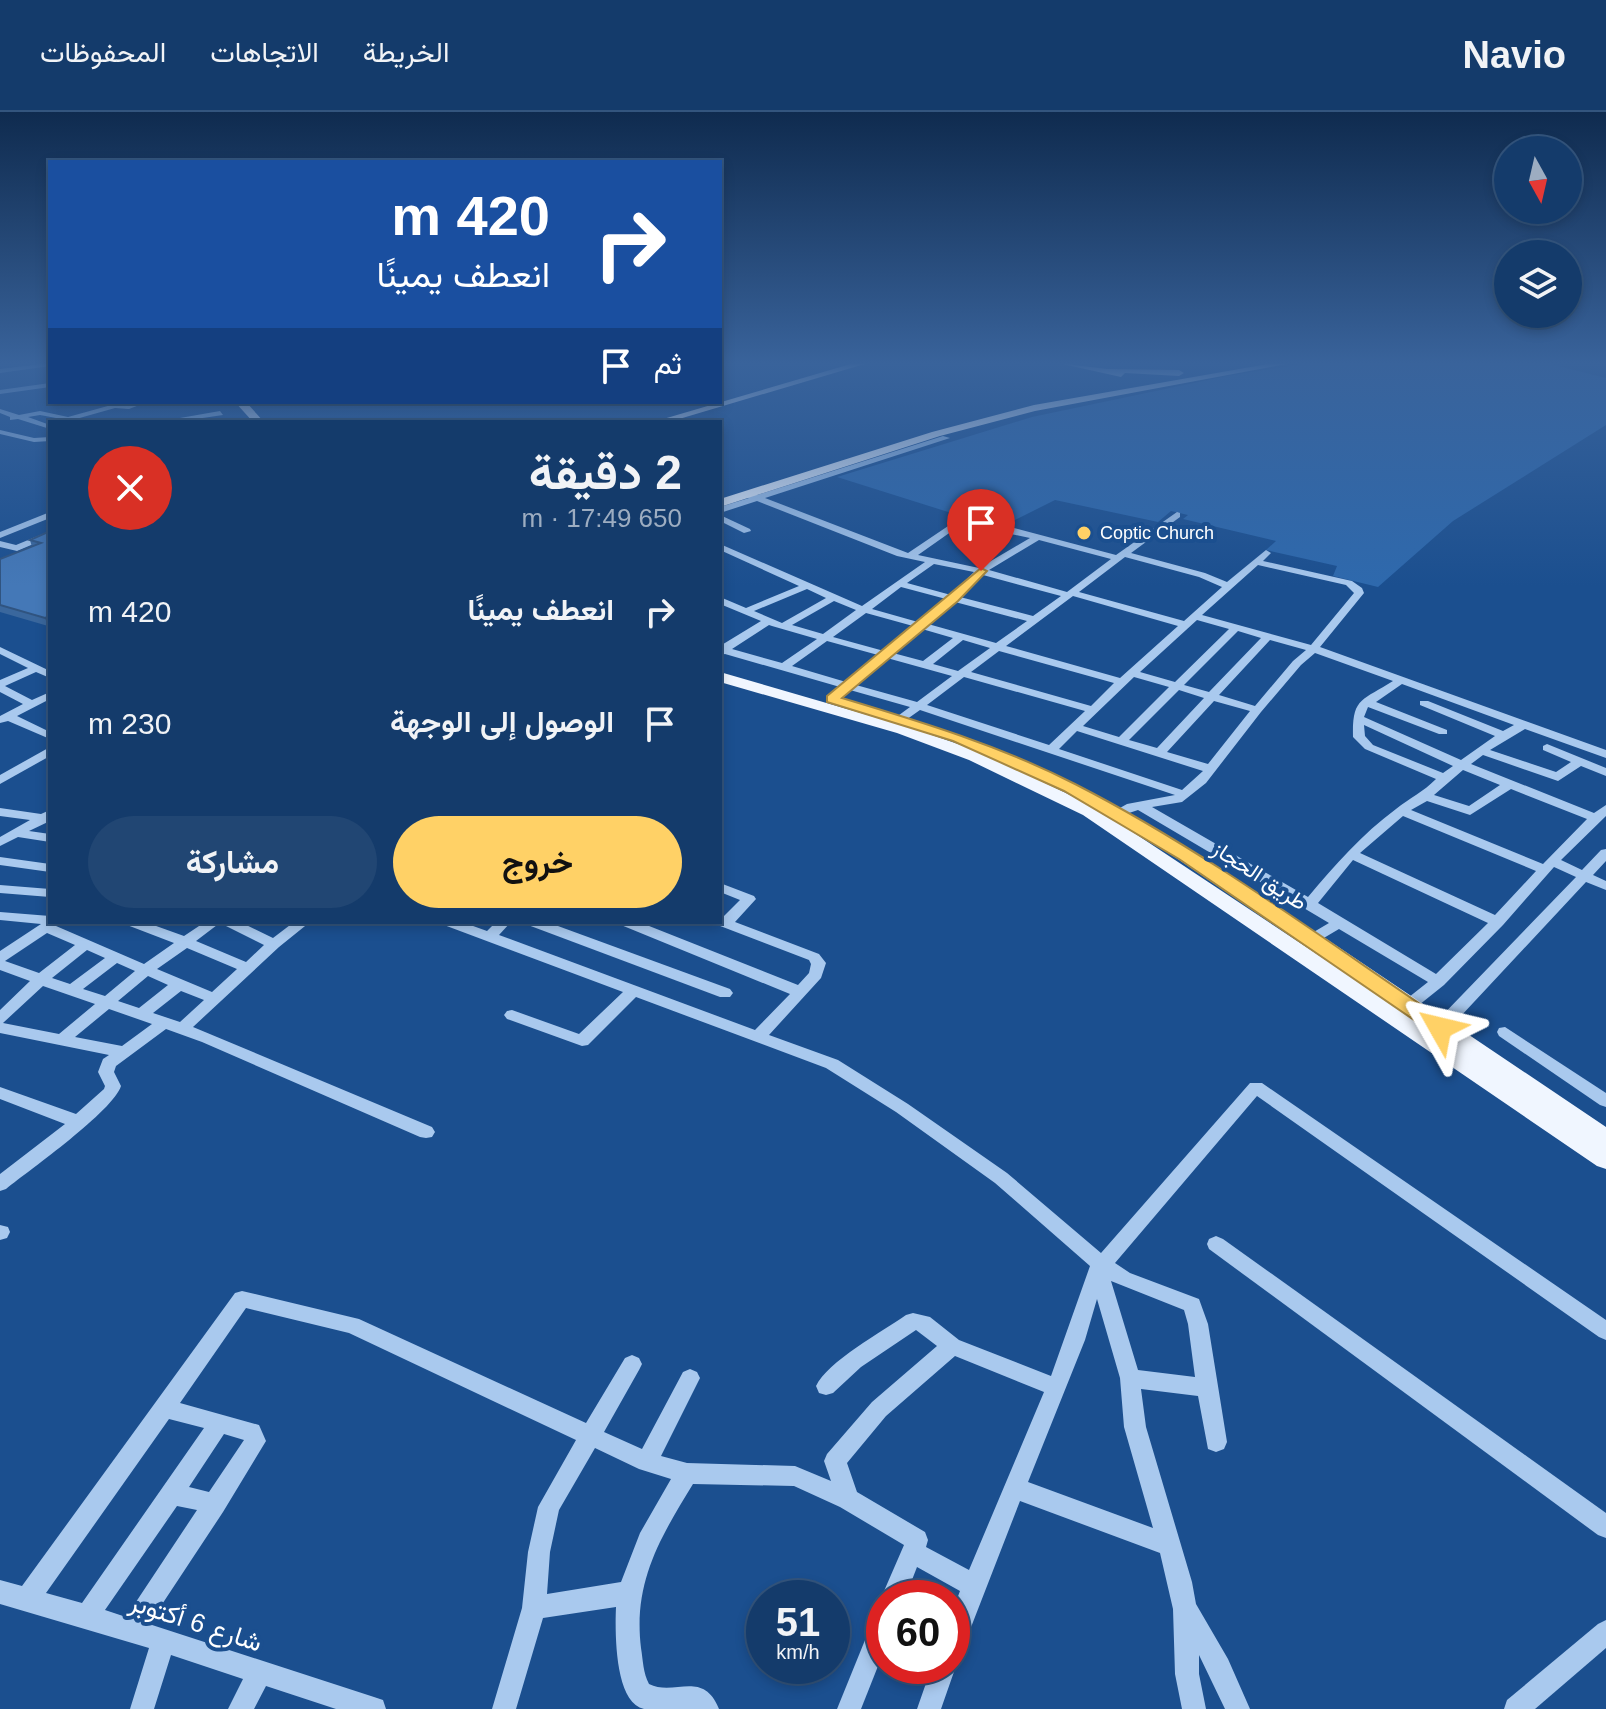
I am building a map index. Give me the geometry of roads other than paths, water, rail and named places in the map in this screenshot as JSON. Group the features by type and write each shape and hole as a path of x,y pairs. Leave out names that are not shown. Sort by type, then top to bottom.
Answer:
{"main road":[{"path":"722,503 936,438"},
{"name":"طريق الحجاز","path":"722,654 832,699 989,750 1117,813 1312,939 1606,1139"},
{"name":"طريق الحجاز","path":"722,678 932,741 1013,773 1076,804 1188,875 1606,1159"}],"street":[{"path":"23,438 48,439"},
{"path":"722,509 751,496 910,556 981,571 1186,625"},
{"path":"899,720 1177,515"},
{"path":"0,535 48,516"},
{"path":"722,519 747,531"},
{"path":"910,556 957,521 1202,575 1230,587"},
{"path":"0,522 21,527"},
{"path":"3,546 17,548 48,535"},
{"path":"832,699 922,625 981,571 1038,537"},
{"path":"722,548 804,587 863,610 1257,710"},
{"path":"1052,749 1261,558 1349,583 1359,590 1202,780 1169,802 1139,805 1117,813"},
{"path":"784,667 933,560"},
{"path":"899,584 1035,620"},
{"path":"744,612 804,587"},
{"path":"784,626 832,598"},
{"path":"724,605 825,638 1093,710"},
{"path":"1197,617 1314,648 1606,754"},
{"path":"722,653 768,621"},
{"path":"1122,740 1235,629"},
{"path":"925,665 962,636"},
{"path":"1160,752 1268,636"},
{"path":"0,650 48,674"},
{"path":"722,654 784,667 919,706 1183,794"},
{"path":"0,686 37,668"},
{"path":"1402,679 1361,707 1359,737 1369,747 1444,778"},
{"path":"0,686 31,704"},
{"path":"1396,715 1438,693"},
{"path":"4,718 48,696"},
{"path":"1368,703 1443,732"},
{"path":"1424,703 1503,735"},
{"path":"1427,747 1460,717"},
{"path":"4,718 48,735"},
{"path":"1360,719 1462,765 1601,813 1439,982 1409,1005"},
{"path":"1309,905 1351,854 1401,811 1426,796 1444,778 1503,735 1523,725"},
{"path":"1076,727 1210,769"},
{"path":"1529,767 1547,748 1561,740"},
{"path":"1547,748 1606,772"},
{"path":"1482,751 1558,777 1580,761"},
{"path":"0,780 48,752"},
{"path":"1426,796 1470,811 1511,783"},
{"path":"1139,805 1226,852 1337,924 1439,982"},
{"path":"1401,811 1606,886"},
{"path":"0,812 48,817"},
{"path":"0,842 48,817"},
{"path":"0,832 48,838"},
{"path":"1440,1028 1606,853"},
{"path":"1351,854 1498,922"},
{"path":"0,861 48,870"},
{"path":"31,892 48,872"},
{"path":"722,888 749,899 723,922 814,957 819,967 759,1035"},
{"path":"0,889 48,893"},
{"path":"0,916 48,923"},
{"path":"4,952 48,924"},
{"path":"52,924 86,944 214,999"},
{"path":"138,924 248,969"},
{"path":"64,1038 147,969 211,924"},
{"path":"233,924 274,944"},
{"path":"183,1028 274,944 300,924"},
{"path":"454,924 832,1064 902,1108 1027,1199 1099,1267 1134,1285 1192,1305 1198,1324 1216,1442"},
{"path":"489,937 502,924"},
{"path":"538,924 725,993"},
{"path":"631,924 800,992"},
{"path":"1312,939 1337,924"},
{"path":"0,1019 40,980 86,944"},
{"path":"72,990 116,957"},
{"path":"0,965 183,1028 426,1132"},
{"path":"142,1014 180,984"},
{"path":"512,1015 582,1041 632,992"},
{"path":"0,1184 108,1097 113,1086 106,1068 165,1022"},
{"path":"0,1028 125,1052"},
{"path":"1505,1032 1606,1101"},
{"path":"970,1593 1072,1349 1084,1303 1099,1267 1256,1087 1606,1331"},
{"path":"0,1093 79,1122"},
{"path":"1216,1244 1606,1527"},
{"path":"1099,1267 1130,1378 1135,1427 1185,1609 1187,1674 1194,1709"},
{"path":"27,1600 242,1299 352,1325 647,1462 687,1473 795,1476 848,1499 917,1540 900,1580"},
{"path":"826,1386 854,1361 913,1321 923,1323 952,1346 1054,1387"},
{"path":"848,1499 835,1461 879,1409 952,1346"},
{"path":"504,1709 534,1608 539,1552 549,1507 632,1364"},
{"path":"647,1462 690,1378"},
{"path":"1130,1378 1207,1388"},
{"path":"131,1630 215,1504 255,1436 252,1432 220,1422 164,1408"},
{"path":"87,1616 220,1422"},
{"path":"687,1473 652,1530 633,1571 628,1593 629,1649 634,1680 642,1695 652,1699 692,1697 707,1709"},
{"path":"1014,1488 1167,1544"},
{"path":"172,1494 215,1504"},
{"path":"912,1552 973,1585"},
{"name":"شارع 6 أكتوبر","path":"0,1592 87,1616 374,1709"},
{"path":"534,1608 628,1593"},
{"path":"1185,1609 1219,1668 1238,1709"},
{"path":"1517,1709 1606,1632"},
{"path":"142,1709 163,1641"},
{"path":"849,1709 866,1666"},
{"path":"240,1709 260,1672"},
{"path":"929,1709 938,1684"}],"place":[{"name":"Coptic Church","path":"1084,533"}]}
